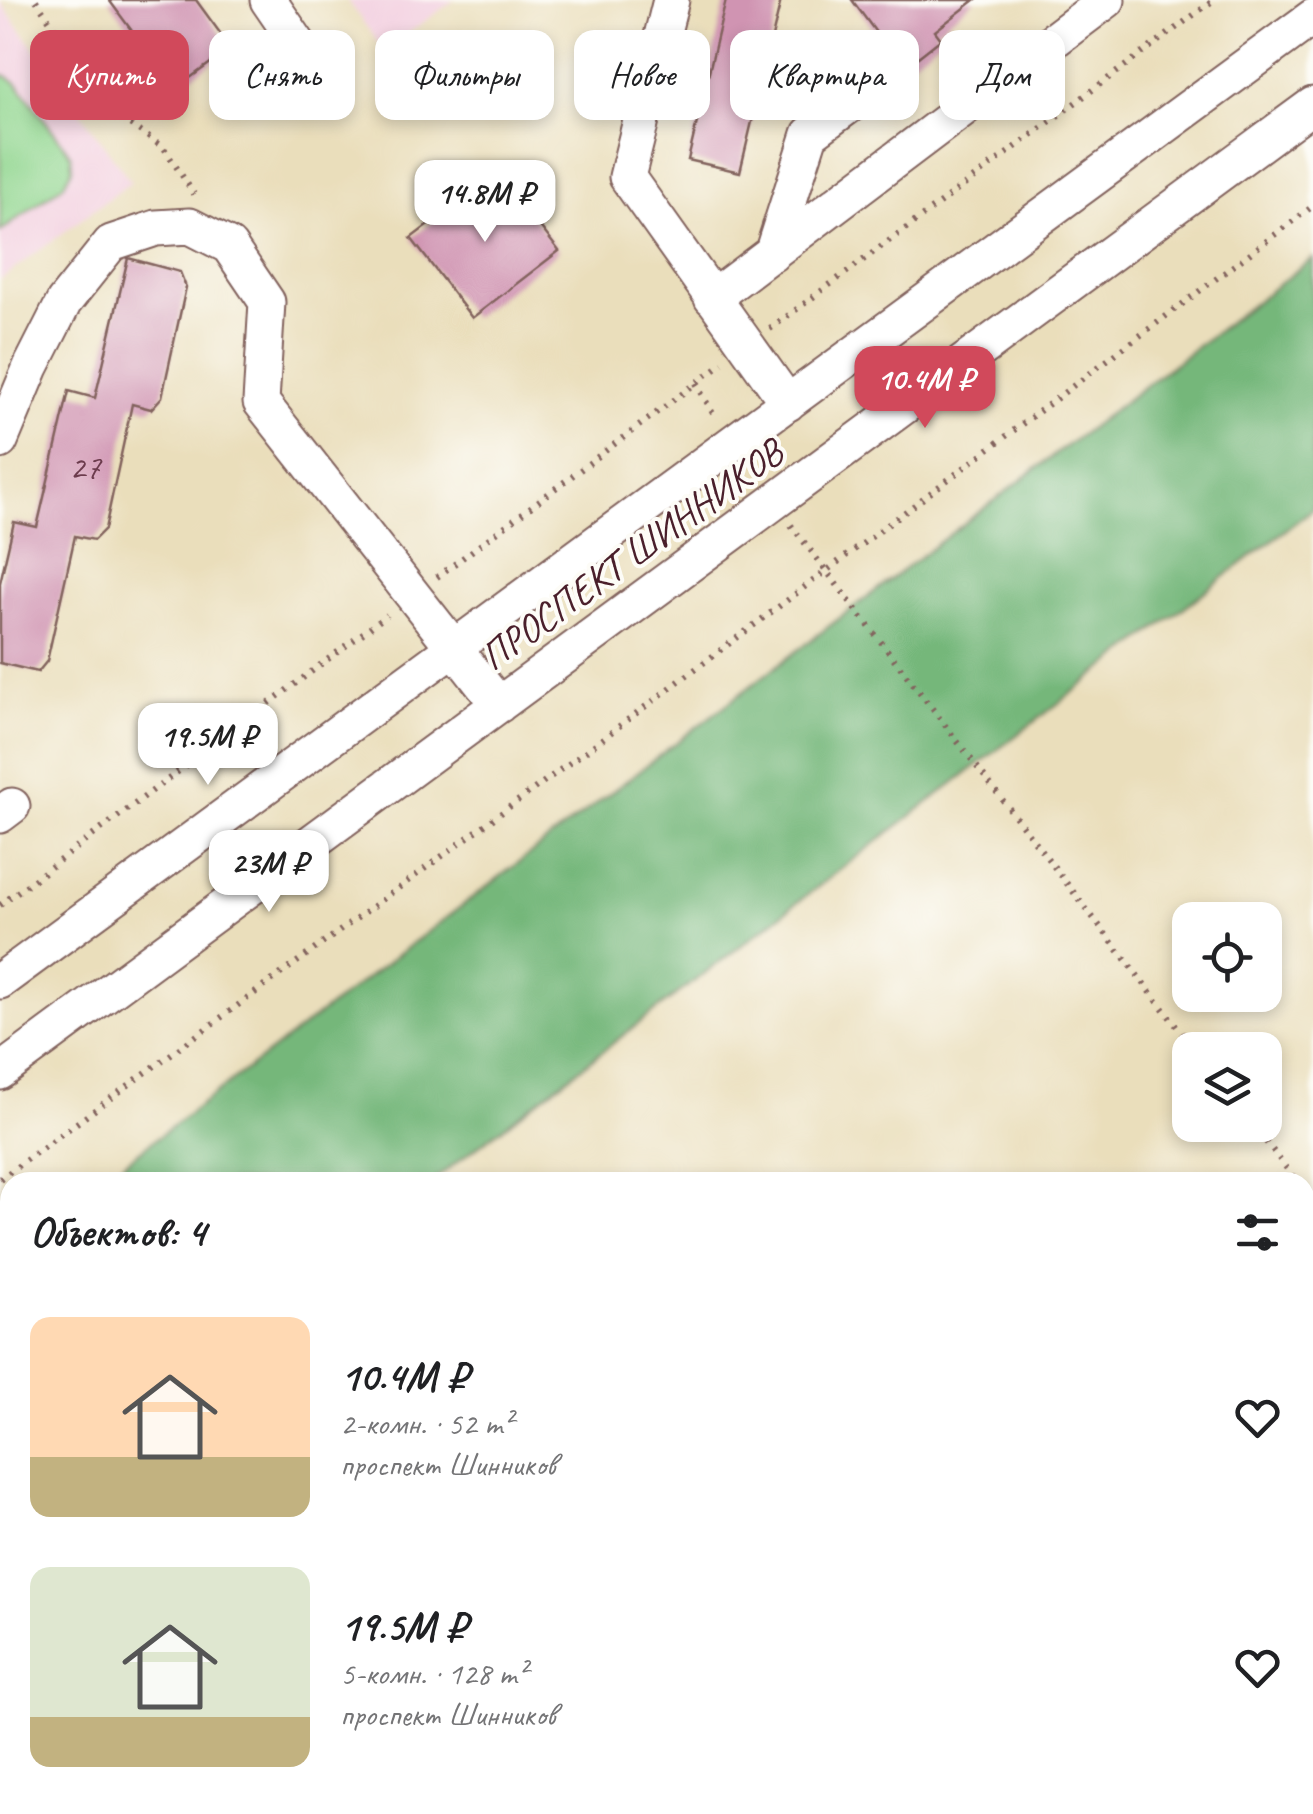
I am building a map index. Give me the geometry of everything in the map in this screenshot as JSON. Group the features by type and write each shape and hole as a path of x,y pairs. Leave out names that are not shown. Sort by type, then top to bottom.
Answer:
{"street":[{"path":"268,0 289,30"},
{"path":"671,0 627,177 788,403"},
{"path":"712,298 1107,0"},
{"name":"ПРОСПЕКТ ШИННИКОВ","path":"2,977 1313,17"},
{"name":"ПРОСПЕКТ ШИННИКОВ","path":"0,1072 1313,106"},
{"path":"772,254 810,134 829,120"},
{"path":"0,442 64,302 112,244 156,228 190,226 229,246 266,302 261,402 499,705"}],"path":[{"path":"36,0 111,111 164,148 196,197"},
{"path":"0,904 1214,0"},
{"path":"8,1172 586,751 1313,206"},
{"path":"696,383 730,445"},
{"path":"773,502 1181,1032"},
{"path":"1266,1142 1289,1172"}],"shaded area":[{"path":"347,0 454,0 413,30 375,30 375,39"},
{"path":"0,1 30,42 30,120 86,120 131,182 0,280"}],"green space":[{"path":"5,75 18,84 30,100 30,120 45,120 71,155 72,169 64,184 0,232 0,77"},
{"path":"1313,258 1313,509 444,1172 112,1172"}],"building":[{"path":"109,0 196,0 218,30 209,30 209,64 189,79 189,30 131,30"},
{"path":"726,0 781,0 774,30 730,30 730,120 752,120 740,172 688,160 698,120 710,120 710,67"},
{"path":"852,0 975,0 935,31 939,41 919,56 919,30 874,30"},
{"path":"498,172 559,251 472,318 411,238"},
{"path":"128,258 180,272 186,287 162,397 151,409 132,404 105,529 94,540 75,536 47,661 38,672 0,663 0,583 14,522 37,527 69,391 95,398"}]}
